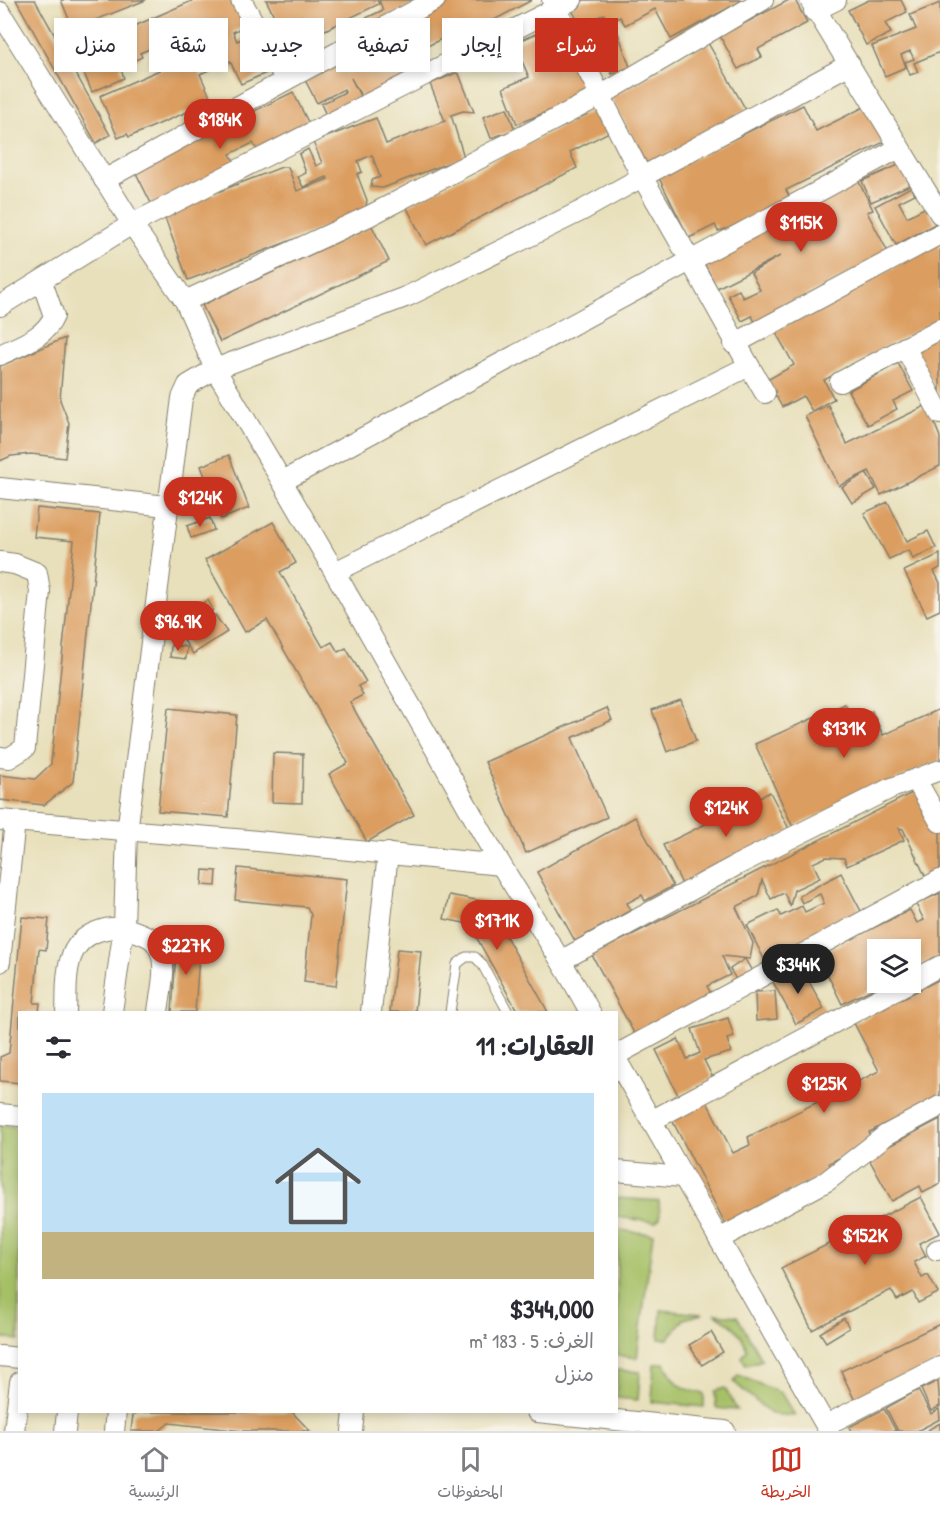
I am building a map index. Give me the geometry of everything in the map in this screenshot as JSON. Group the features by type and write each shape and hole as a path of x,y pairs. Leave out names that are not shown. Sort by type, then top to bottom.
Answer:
{"street":[{"path":"241,0 286,80"},
{"path":"104,180 435,0"},
{"path":"185,301 369,216 600,96 763,0"},
{"path":"836,0 812,5 899,148 934,192 940,214"},
{"path":"0,306 132,224 560,3 600,96 642,177 691,259 734,344 765,393"},
{"path":"0,12 132,224 185,301 215,369 283,481 501,865 562,960 589,1011"},
{"path":"112,1011 124,926 127,832 167,506 182,398 188,385 215,369 408,296 581,211 850,64"},
{"path":"283,481 899,148"},
{"path":"734,344 940,234"},
{"path":"0,355 50,327 54,316 42,282"},
{"path":"840,382 940,329"},
{"path":"905,347 940,414"},
{"path":"335,572 749,366"},
{"path":"0,488 167,506"},
{"path":"0,562 15,564 37,573 40,591 25,748 9,758 0,757"},
{"path":"562,960 737,866 889,789 940,770"},
{"path":"916,780 940,822"},
{"path":"0,962 8,821 388,853 501,865"},
{"path":"371,1011 388,853"},
{"path":"618,1056 940,880"},
{"path":"66,1011 70,961 78,947 90,935 107,927 124,926 153,939 159,949 163,961 158,1011"},
{"path":"921,976 940,966"},
{"path":"651,1121 890,993"},
{"path":"618,1061 682,1177 827,1428 940,1367"},
{"path":"719,1239 827,1181 886,1135 940,1106"},
{"path":"0,1114 18,1116"},
{"path":"618,1171 682,1177"},
{"path":"0,1356 18,1358"},
{"path":"14,1431 18,1398"},
{"path":"65,1431 67,1413"},
{"path":"114,1431 116,1413"},
{"path":"352,1431 354,1413"},
{"path":"543,1413 617,1425 725,1431"}],"lane":[{"path":"450,1011 458,964 466,957 475,957 482,964 507,1011"}],"green space":[{"path":"0,1125 18,1127 18,1340 0,1337"},
{"path":"618,1198 659,1201 660,1218 655,1222 618,1217"},
{"path":"618,1230 653,1234 637,1358 618,1355"},
{"path":"661,1310 702,1314 684,1319 668,1339 659,1339"},
{"path":"715,1314 737,1316 762,1360 746,1365 742,1357 747,1350 739,1333"},
{"path":"664,1363 680,1384 689,1390 704,1394 704,1407 652,1402 654,1364"},
{"path":"618,1370 640,1372 638,1400 618,1398"},
{"path":"738,1375 781,1393 795,1416 771,1414 734,1382"},
{"path":"725,1388 737,1410 716,1408 715,1391"}],"building":[{"path":"16,0 35,0 54,34 54,68"},
{"path":"61,0 146,0 101,18 69,18"},
{"path":"194,0 236,0 244,18 240,18 240,28 233,32 237,41 240,40 240,72 268,72 241,84 230,61 228,62 228,18 153,18"},
{"path":"266,0 377,0 379,4 350,18 336,18 336,25 324,31 324,18 275,18"},
{"path":"379,0 422,0 385,18 366,18 383,10"},
{"path":"450,0 532,0 498,18 442,18 442,41 441,39 430,45 430,18 415,18"},
{"path":"584,0 743,0 671,39 655,9 625,25 620,17 606,18 604,14 596,18 576,18 570,7"},
{"path":"789,0 795,0 807,23 758,49 762,57 738,69 720,36"},
{"path":"869,0 901,0 907,12 885,23 891,33 866,45 848,10"},
{"path":"940,3 940,52 914,63 918,72 910,75 905,62 914,59 910,51 901,55 906,67 885,76 872,46 916,29 910,15"},
{"path":"149,20 149,49 140,53 142,57 137,59 137,25"},
{"path":"618,33 630,67 618,72"},
{"path":"535,34 535,72 582,72 593,93 517,124 503,88 529,77 523,63 523,39"},
{"path":"708,43 746,110 648,165 611,98"},
{"path":"336,59 336,72 404,72 407,78 364,101 351,78 362,100 327,117 321,104 345,92 344,89 317,103 303,76 311,72 324,72 324,65"},
{"path":"56,72 75,72 110,135 96,143"},
{"path":"84,72 122,72 124,78 92,92"},
{"path":"155,72 205,72 200,74 212,101 129,137 127,134 118,138 100,96"},
{"path":"456,73 459,74 474,112 463,111 451,115 464,157 383,188 371,187 372,180 380,177 372,155 358,161 362,172 357,174 367,200 365,212 188,280 163,213 282,167 288,167 297,191 328,179 327,177 303,187 298,177 306,173 299,154 308,149 316,166 322,163 313,142 376,118 386,144 445,121 430,84"},
{"path":"293,92 309,124 257,150 253,143 230,154 236,165 153,207 135,171"},
{"path":"870,104 888,140 786,190 790,198 729,228 718,231 715,225 689,238 658,176 803,105 816,131"},
{"path":"601,106 613,130 570,152 577,168 426,245 406,206"},
{"path":"507,108 515,130 491,138 483,117"},
{"path":"901,164 910,185 871,202 862,181"},
{"path":"858,180 873,210 867,212 889,254 755,322 752,316 742,321 728,295 739,290 743,298 760,290 751,273 780,256 717,288 702,259"},
{"path":"911,187 915,194 899,202 907,217 926,207 935,224 896,245 875,206"},
{"path":"372,226 389,261 220,342 202,305"},
{"path":"940,242 940,318 824,380 834,399 812,411 803,396 782,407 767,380 794,365 775,331"},
{"path":"940,333 940,396 914,347"},
{"path":"65,338 60,400 69,423 65,458 31,454 11,456 0,461 0,366"},
{"path":"898,363 913,391 893,401 897,409 868,425 848,391"},
{"path":"828,405 847,444 927,405 940,437 940,466 881,495 869,471 839,486 805,416"},
{"path":"229,455 249,508 221,519 201,466"},
{"path":"866,473 876,489 852,503 842,487"},
{"path":"888,502 907,541 928,531 936,548 913,559 909,550 889,559 864,513"},
{"path":"37,508 100,514 73,782 44,805 0,800 0,775 35,779 51,764 74,541 34,537"},
{"path":"210,518 214,530 191,538 187,526"},
{"path":"273,522 296,563 280,572 323,647 332,642 338,652 346,648 366,682 358,686 363,695 350,702 414,815 367,842 329,774 348,763 267,620 245,632 205,560"},
{"path":"940,554 940,568 934,571 940,583 940,610 927,616 904,571"},
{"path":"208,600 213,610 194,620 189,610"},
{"path":"215,615 227,632 193,654 181,636"},
{"path":"171,645 187,647 186,659 170,657"},
{"path":"681,700 696,741 667,752 652,710"},
{"path":"845,704 853,720 872,711 883,735 940,709 940,760 793,827 755,744"},
{"path":"168,708 237,715 228,817 158,811"},
{"path":"607,708 612,720 572,738 607,817 526,853 485,762"},
{"path":"273,753 303,754 302,803 272,802"},
{"path":"918,790 940,833 940,871 926,878 903,829 899,828 904,840 847,866 844,858 826,857 813,863 820,878 794,890 790,906 784,893 771,899 762,880 758,896 736,907 753,943 750,959 722,956 730,975 707,986 714,999 635,1035 592,955"},
{"path":"770,792 790,831 682,884 663,845"},
{"path":"635,817 673,886 645,901 642,895 627,903 631,910 575,941 537,872"},
{"path":"238,868 347,879 336,986 304,982 311,915 307,907 235,900"},
{"path":"203,870 217,871 216,886 202,885"},
{"path":"841,873 863,915 766,963 747,925 778,910 781,916 802,906 805,912 824,903 820,894 802,903 799,896"},
{"path":"940,893 940,956 921,965 921,939 867,939 867,992 842,1004 818,955 910,910 917,923 924,920 916,904"},
{"path":"449,895 487,902 547,1011 517,1011 469,924 444,919"},
{"path":"22,917 49,919 46,950 39,949 34,1003 40,1003 39,1011 18,1011 18,1083 0,1081 0,1057 9,1053"},
{"path":"177,940 200,942 195,1011 172,1011"},
{"path":"397,949 421,951 415,1011 390,1011"},
{"path":"745,959 753,973 738,983 730,969"},
{"path":"800,965 824,1009 796,1024 772,980"},
{"path":"940,979 940,1096 869,1132 873,1141 829,1163 833,1170 726,1225 671,1118 706,1100 733,1153 750,1145 748,1137 879,1071 854,1023 913,993 921,993 921,989"},
{"path":"775,991 777,1019 756,1021 755,992"},
{"path":"728,1018 734,1037 727,1039 731,1052 704,1060 713,1078 678,1095 656,1050 678,1039 687,1059 700,1053 692,1029"},
{"path":"940,1119 940,1184 923,1193 920,1186 892,1201 868,1157"},
{"path":"921,1197 940,1233 919,1243 926,1256 914,1262 922,1278 928,1275 938,1293 918,1303 913,1292 897,1300 891,1290 812,1330 781,1268"},
{"path":"844,1318 849,1328 826,1342 820,1333"},
{"path":"940,1324 940,1361 855,1401 841,1371"},
{"path":"711,1332 723,1352 702,1365 689,1345"},
{"path":"938,1381 940,1406 931,1411 921,1389"},
{"path":"918,1390 931,1414 939,1409 940,1419 917,1431 898,1431 886,1408"},
{"path":"884,1409 896,1431 851,1431 849,1427"},
{"path":"136,1413 293,1413 310,1431 243,1431 169,1423 159,1431 131,1431 133,1415"},
{"path":"940,1423 940,1431 926,1431"}]}
